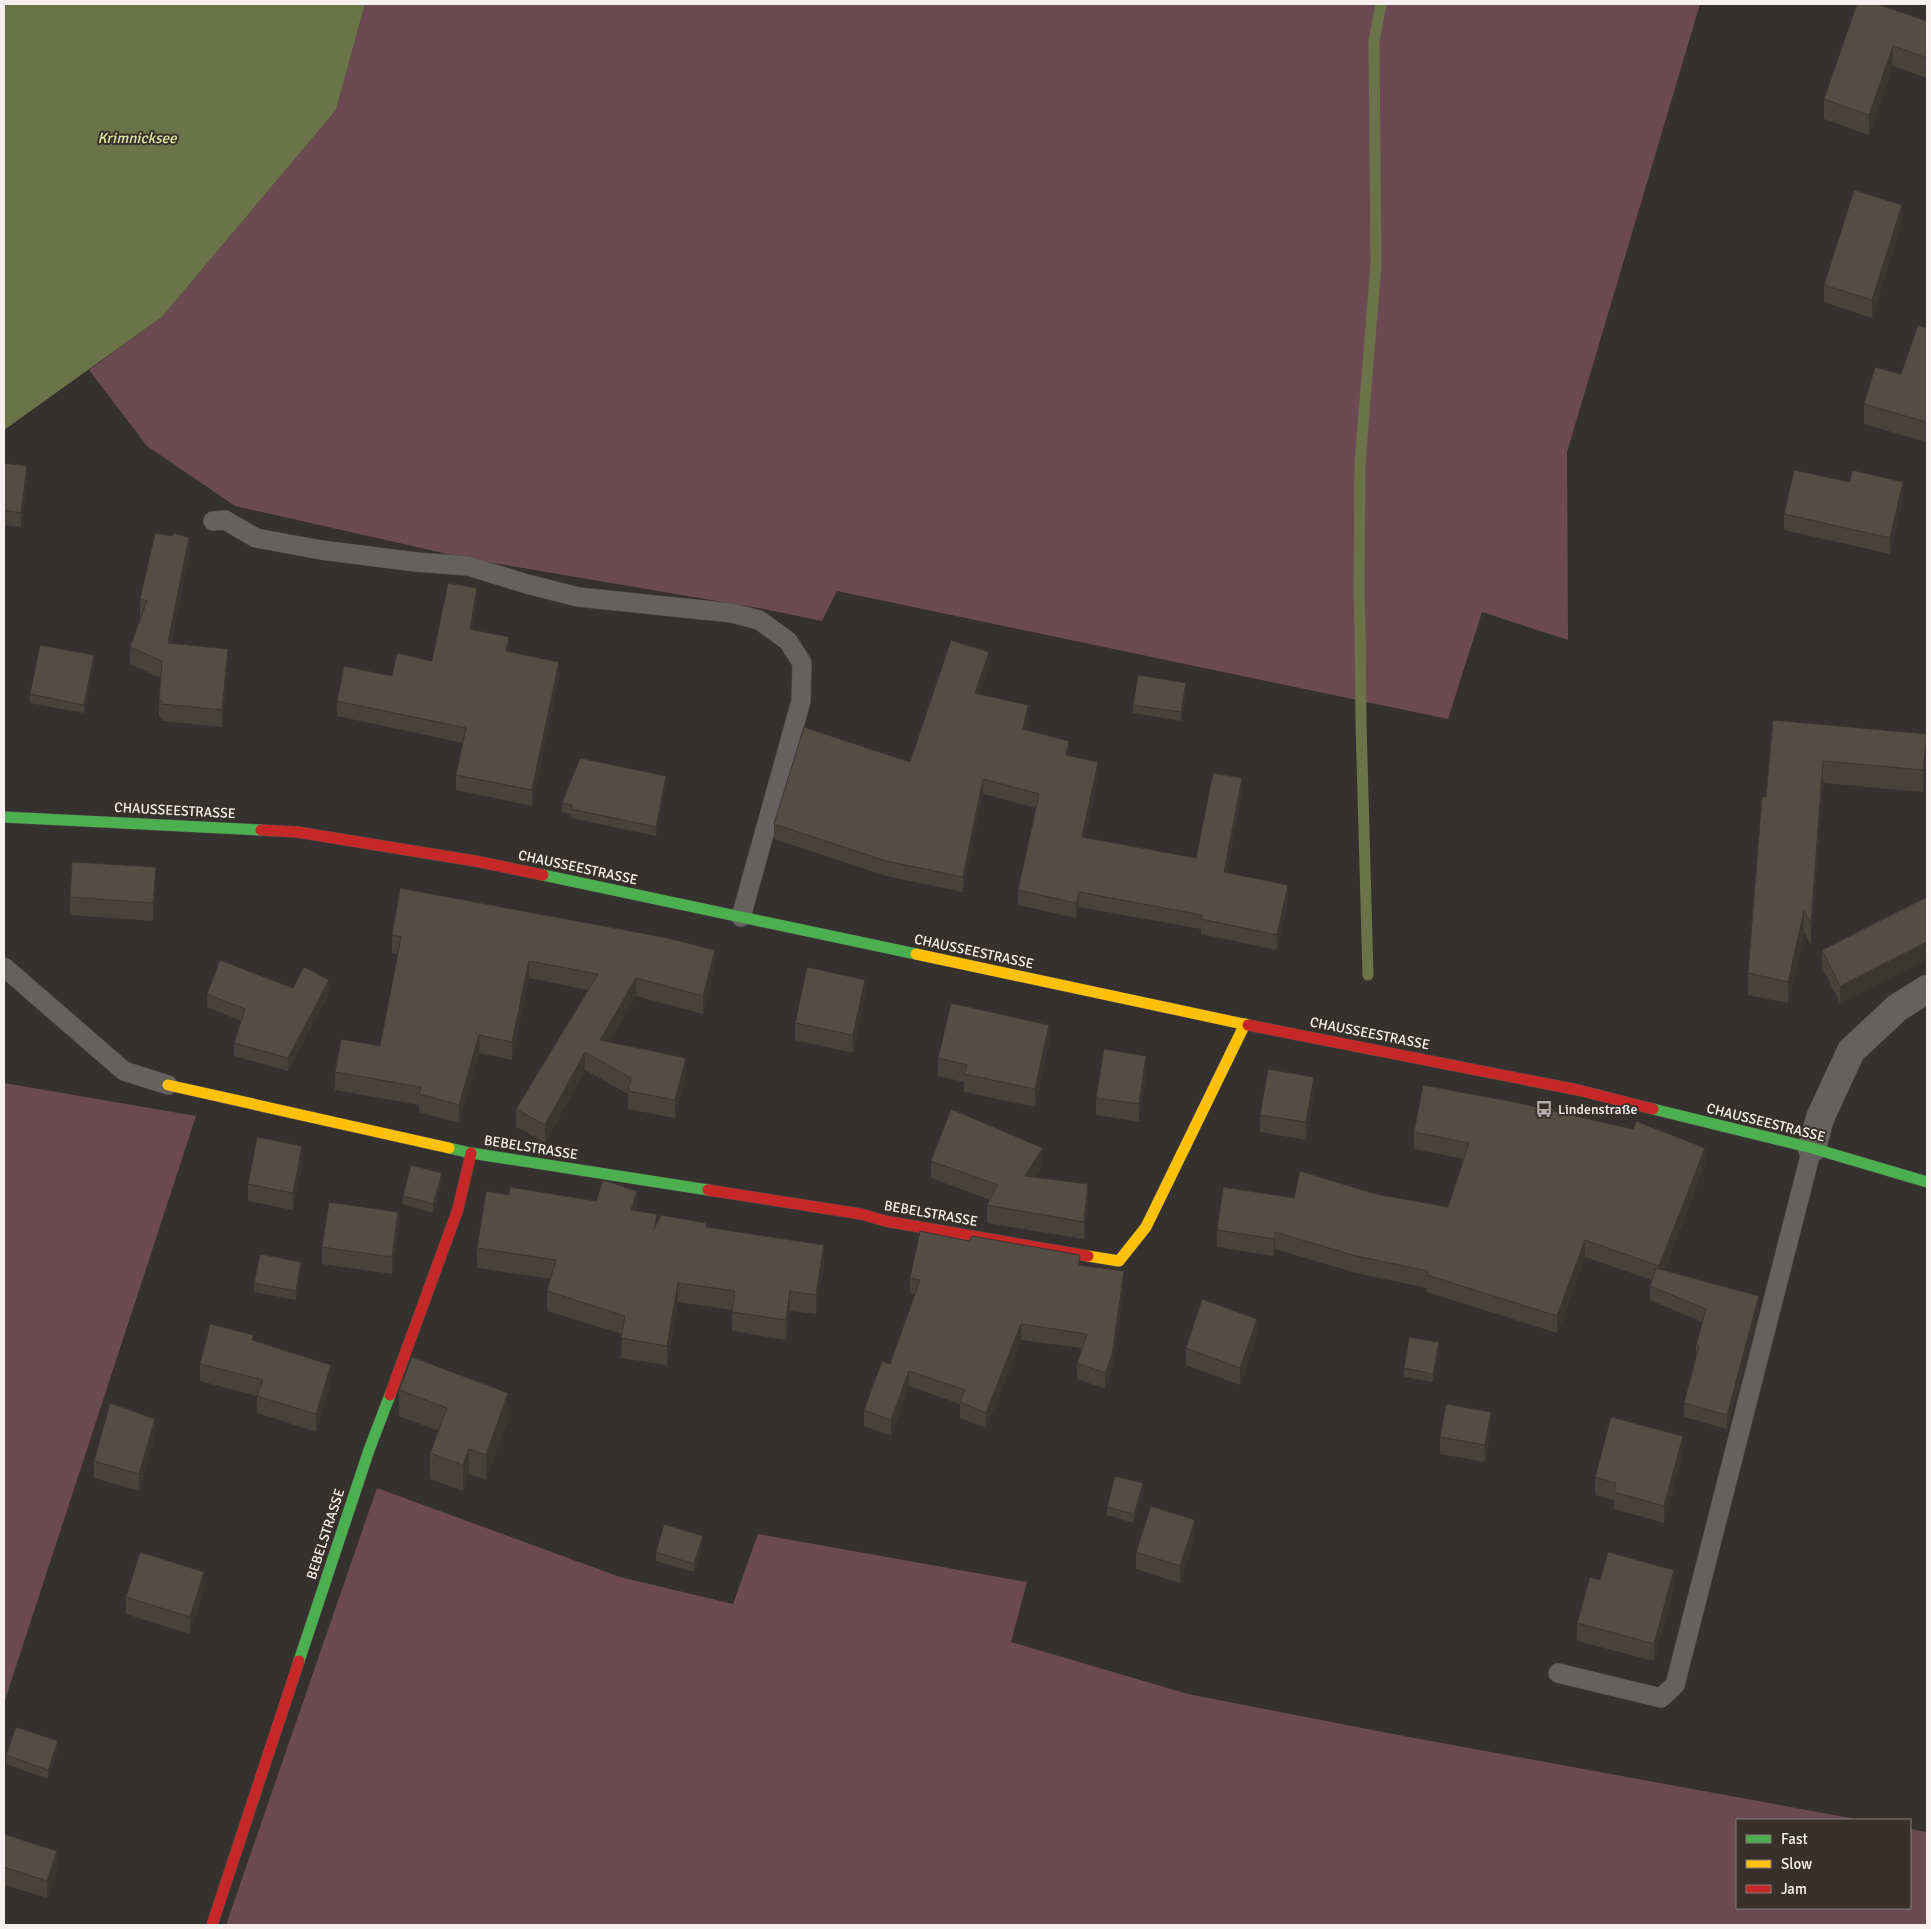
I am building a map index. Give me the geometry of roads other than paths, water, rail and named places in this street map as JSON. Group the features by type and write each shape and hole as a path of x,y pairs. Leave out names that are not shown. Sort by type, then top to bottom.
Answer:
{"street":[{"name":"CHAUSSEESTRASSE","path":"4,817 297,832 476,861 1245,1024 1578,1090 1812,1148 1927,1182"},
{"path":"1812,1148 1820,1118 1851,1051 1897,1008 1927,989"},
{"name":"BEBELSTRASSE","path":"168,1085 471,1153 862,1214 885,1221 1119,1261 1146,1227 1245,1024"},
{"name":"BEBELSTRASSE","path":"212,1925 369,1450 412,1339 458,1209 471,1153"}],"lane":[{"path":"213,521 225,520 256,538 321,550 416,562 468,566 578,597 732,613 759,620 788,641 802,663 801,701 741,917"},
{"path":"4,967 124,1071 168,1085"},
{"path":"1558,1673 1661,1698 1674,1685 1812,1148"}],"water":[{"name":"Krimnicksee","path":"4,4 365,4 336,110 162,317 4,430"}],"waterway":[{"path":"1368,975 1361,723 1360,463 1376,264 1374,41 1381,4"}],"place":[{"name":"Lindenstraße","path":"1544,1109"}]}
